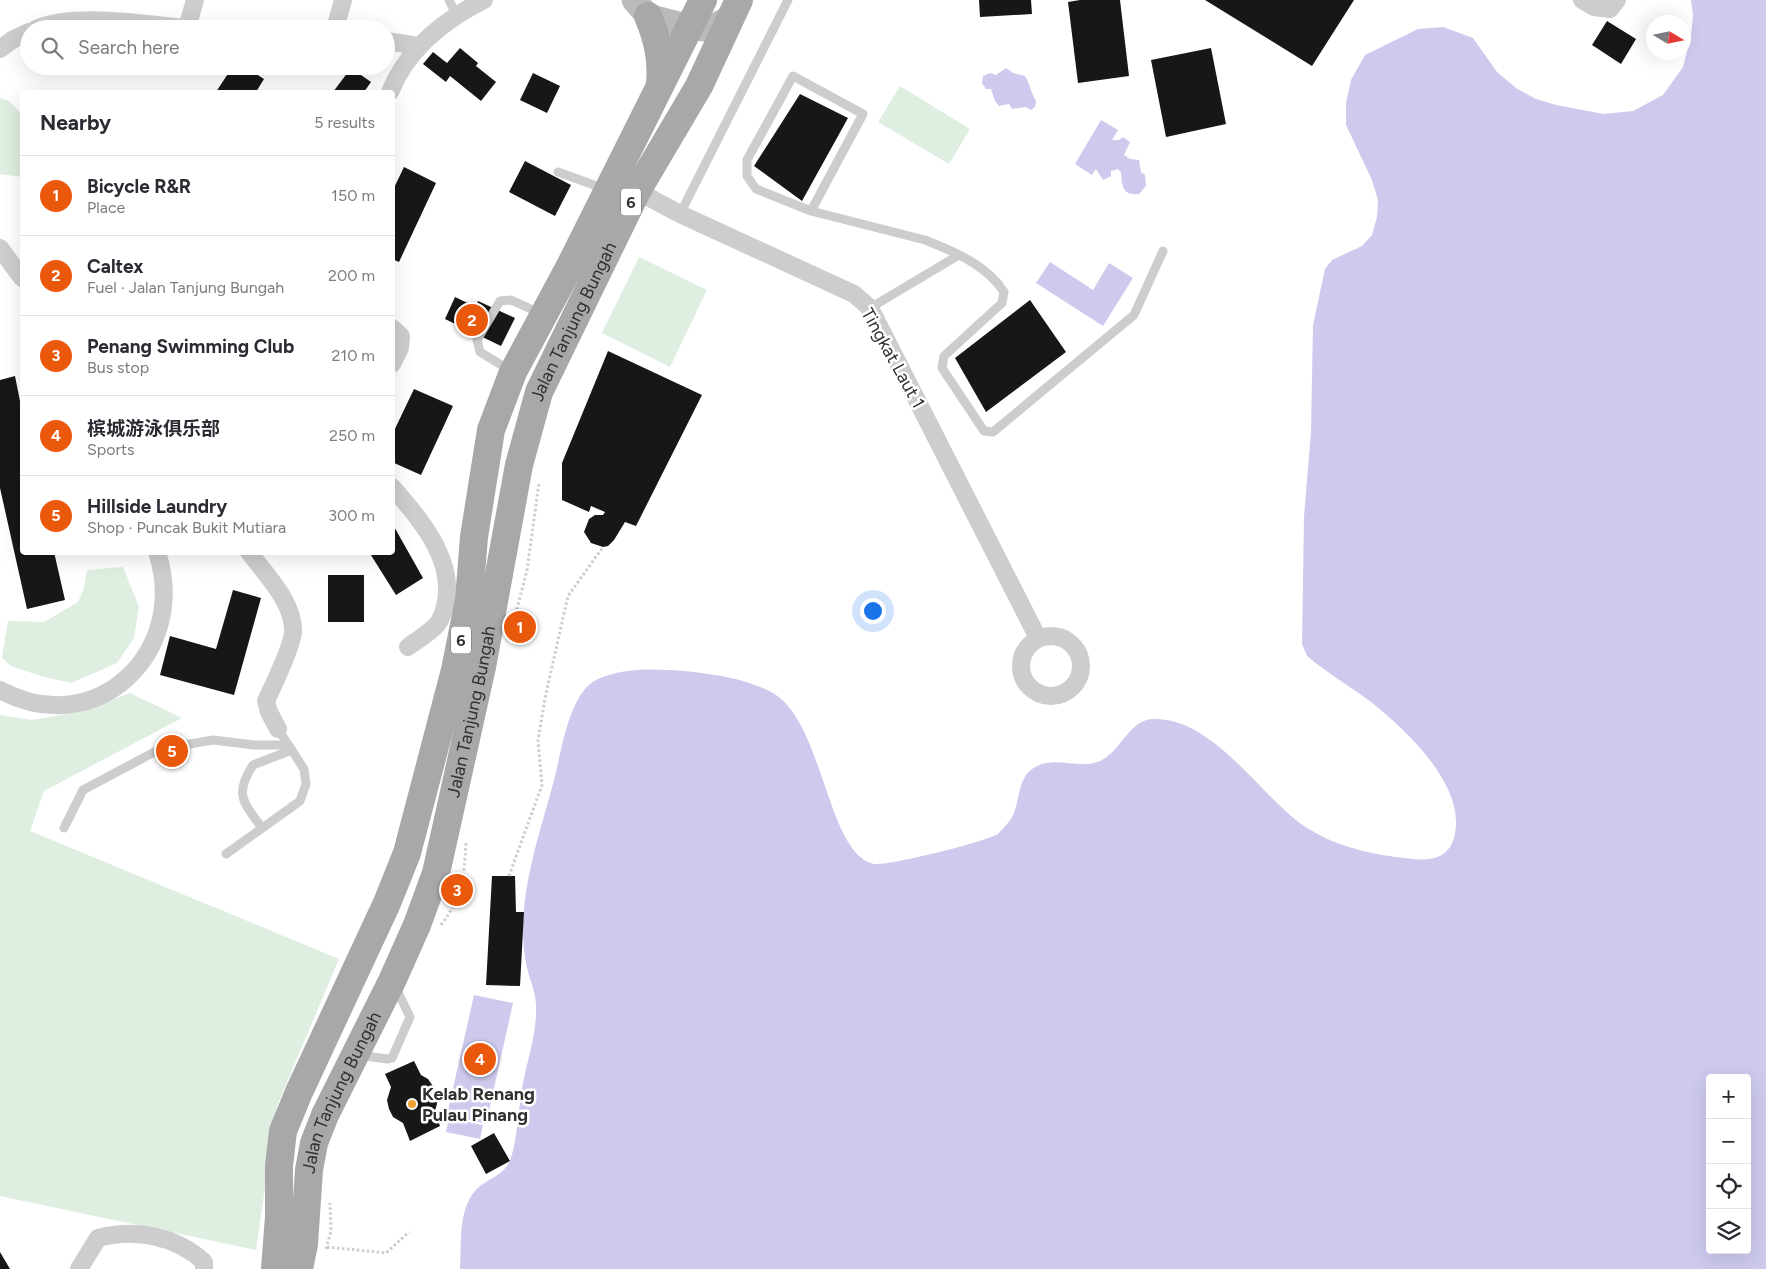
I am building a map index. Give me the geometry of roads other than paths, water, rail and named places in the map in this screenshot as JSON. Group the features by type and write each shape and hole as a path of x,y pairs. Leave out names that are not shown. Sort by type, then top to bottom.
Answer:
{"main road":[{"name":"Jalan Tanjung Bungah","path":"275,1269 279,1217 279,1166 283,1131 299,1092 388,903 408,853 455,670 469,600 475,528 491,430 513,372 608,191 703,0"},
{"path":"641,8 658,40 662,61 659,88"},
{"name":"Jalan Tanjung Bungah","path":"299,1269 304,1244 309,1170 314,1143 392,981 417,925 436,873 482,667 519,465 539,392 637,191 698,86 735,8"}],"street":[{"path":"193,20 195,0"},
{"path":"337,20 343,0"},
{"path":"391,90 404,64 419,46 457,16 484,0"},
{"path":"1582,0 1594,8 1610,9 1616,0"},
{"path":"641,8 690,27 702,29 711,28 735,8"},
{"path":"0,49 20,36"},
{"path":"395,42 419,46"},
{"name":"Tingkat Laut 1","path":"637,191 680,214 854,294 870,308 1038,638"},
{"path":"0,248 20,275"},
{"path":"395,331 401,336 400,348 395,358"},
{"path":"395,491 432,536 443,559 446,595 439,621 408,647"},
{"path":"0,690 15,698 34,703 67,706 93,700 114,690 127,679 148,653 163,612 163,570 158,555"},
{"path":"251,555 281,594 292,617 293,634 266,701 278,730"},
{"path":"79,1269 98,1238 116,1234 140,1234 184,1247 204,1262 204,1269"}],"lane":[{"path":"449,0 457,16"},
{"path":"680,214 788,0"},
{"path":"811,211 863,114 793,76 747,160 747,176 756,189 811,211 925,240 959,255 983,270 999,284 1004,292 1002,303 944,356 942,362 942,368 984,431 993,432 1134,315 1163,251"},
{"path":"558,172 608,191"},
{"path":"870,308 959,255"},
{"path":"513,372 480,352 476,340 500,301 511,300 543,314"},
{"path":"226,854 300,801 306,784 304,769 278,730"},
{"path":"64,828 83,790 160,749 213,740 290,747"},
{"path":"262,828 244,804 241,789 253,765 290,747"}],"water":[{"path":"1691,0 1766,0 1766,1269 460,1269 462,1224 467,1203 480,1186 504,1169 510,1161 513,1152 521,1092 534,1035 536,1016 535,996 524,953 523,928 526,891 567,726 579,697 588,686 598,679 619,672 652,669 685,671 741,680 771,692 789,707 803,729 845,837 858,855 874,864 883,864 936,853 998,834 1011,819 1022,784 1029,772 1035,767 1052,762 1086,764 1102,760 1115,749 1132,729 1146,720 1154,719 1176,722 1197,731 1235,761 1287,813 1304,826 1325,838 1360,850 1405,858 1431,859 1445,853 1454,838 1456,819 1452,799 1443,780 1431,762 1401,728 1371,702 1307,656 1302,644 1304,517 1311,432 1313,325 1325,269 1332,260 1362,246 1372,235 1377,217 1378,200 1372,180 1346,125 1346,103 1351,80 1365,55 1418,29 1443,27 1473,38 1497,72 1516,88 1536,99 1556,105 1604,114 1633,111 1663,95 1683,67 1685,60 1691,60 1693,15"},
{"path":"1006,68 1013,73 1025,76 1036,101 1035,107 1031,110 1025,107 1012,109 1009,104 999,106 991,89 986,89 982,83 983,76 990,73 996,75"},
{"path":"1101,120 1118,130 1112,140 1119,140 1123,137 1130,142 1124,155 1130,159 1139,160 1141,172 1145,175 1146,186 1139,194 1129,193 1124,189 1121,172 1118,169 1111,171 1111,176 1103,180 1096,169 1092,175 1075,164"},
{"path":"1050,262 1093,290 1109,263 1133,278 1103,326 1036,283"},
{"path":"474,995 513,1003 486,1124 447,1115"},
{"path":"449,1118 483,1125 480,1139 446,1132"}],"place":[{"name":"Caltex","path":"472,320"},
{"name":"Bicycle R&R","path":"520,627"},
{"name":"Hillside Laundry","path":"172,751"},
{"name":"Penang Swimming Club","path":"457,890"},
{"name":"槟城游泳俱乐部","path":"480,1059"},
{"name":"Kelab Renang Pulau Pinang","path":"412,1104"}]}
